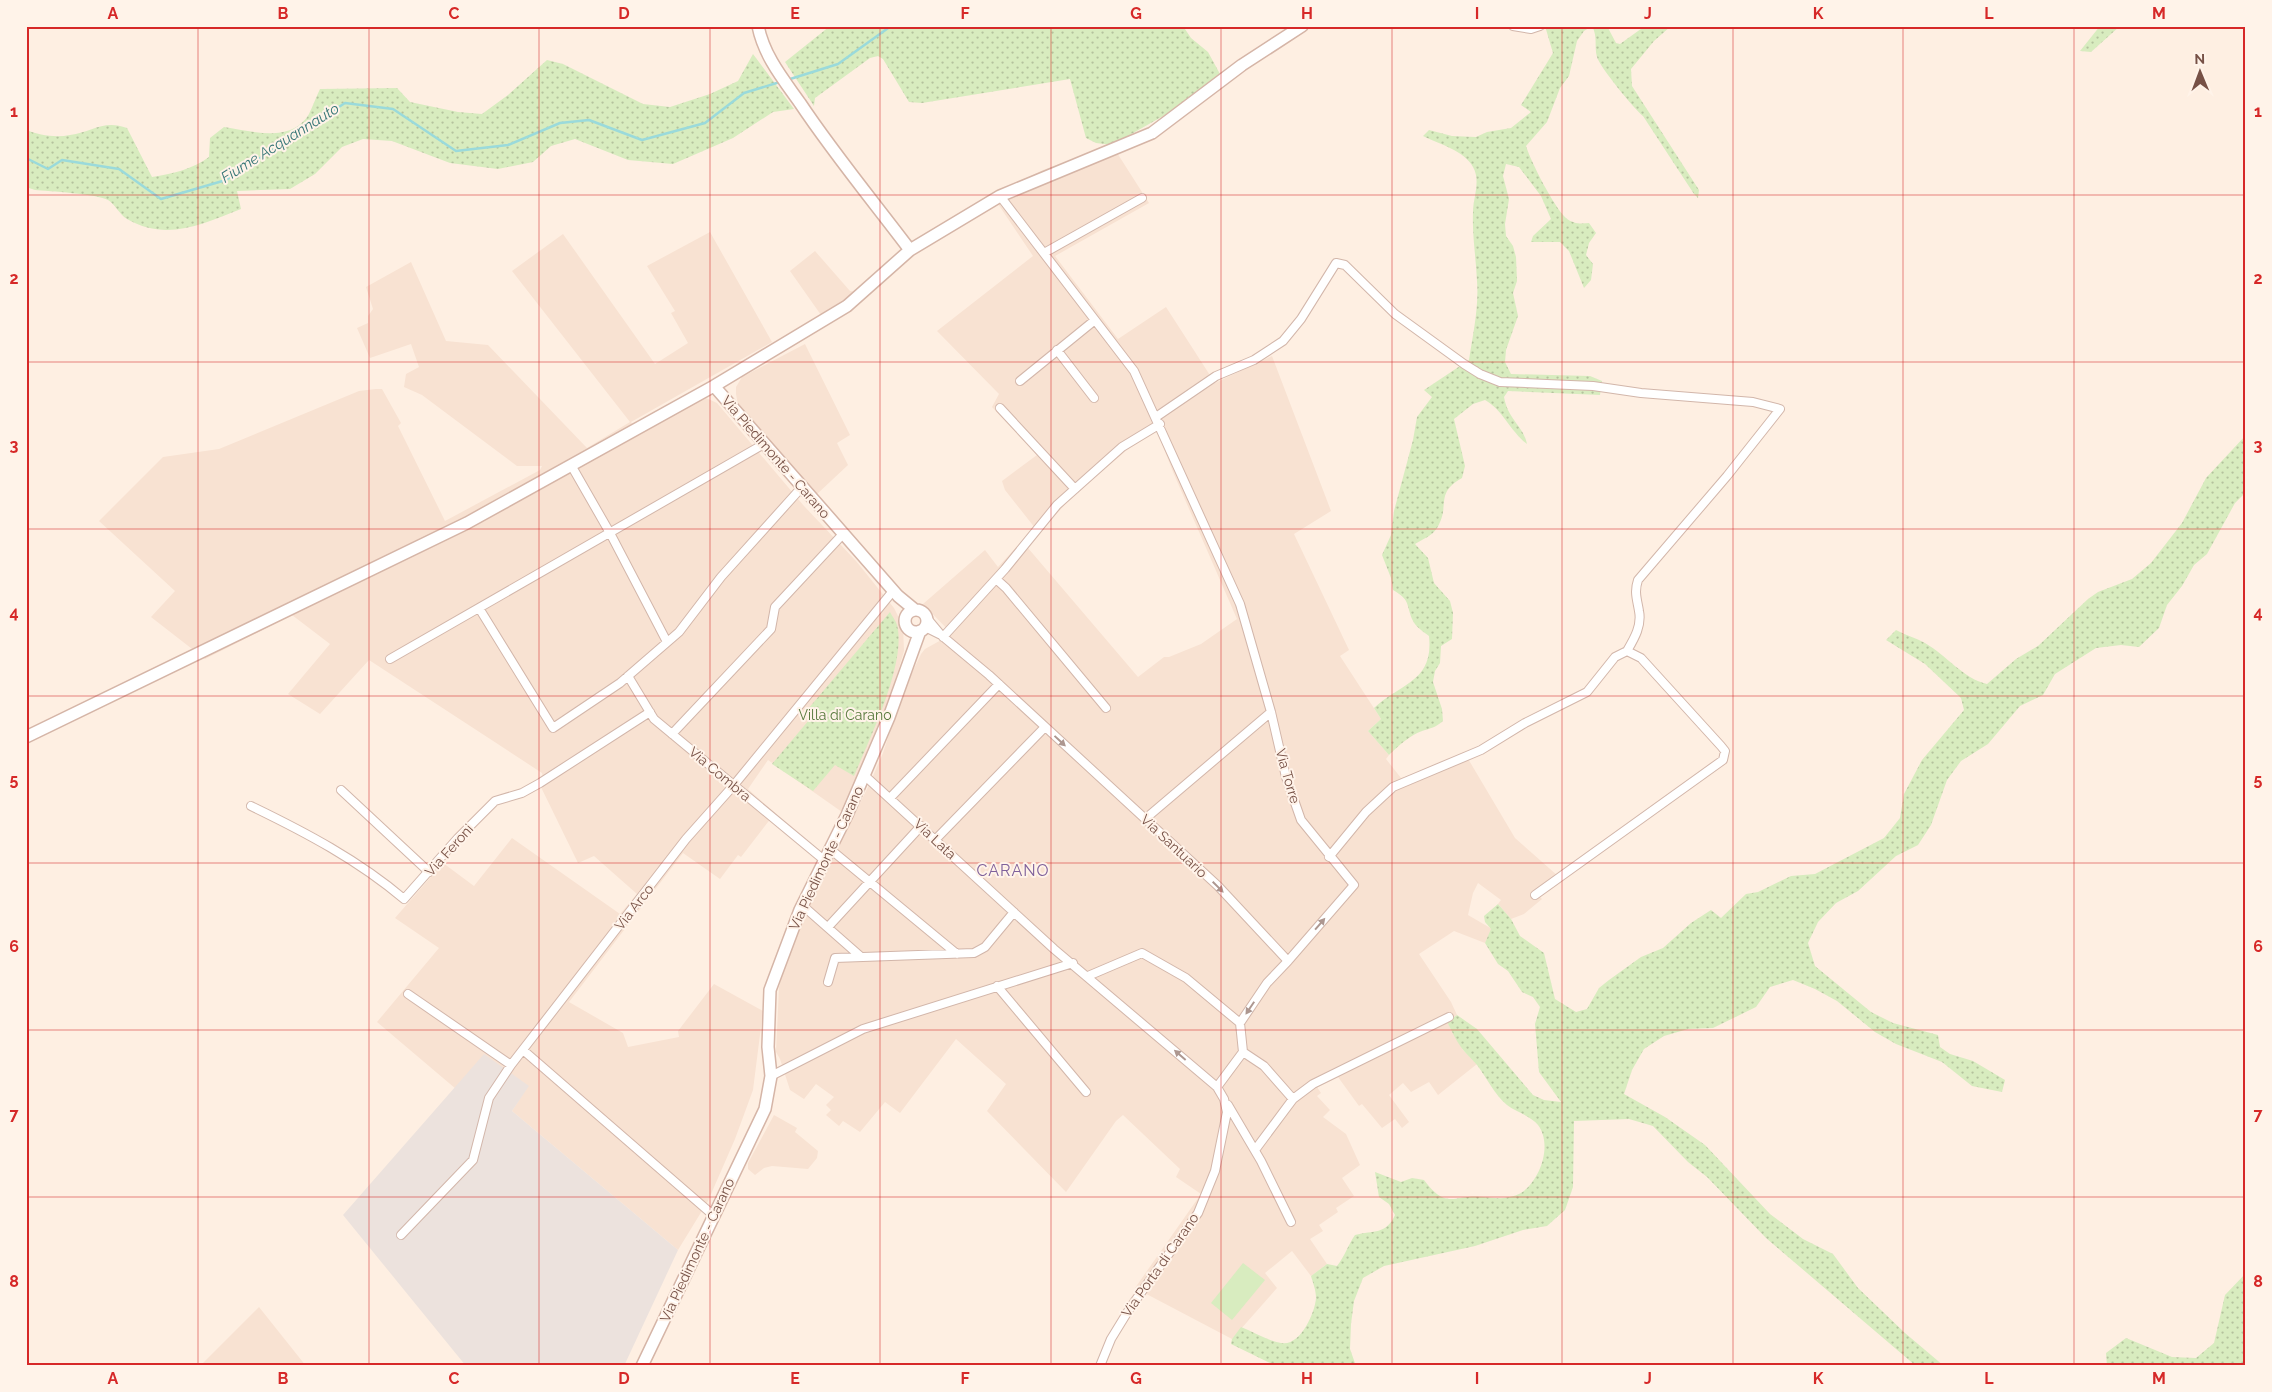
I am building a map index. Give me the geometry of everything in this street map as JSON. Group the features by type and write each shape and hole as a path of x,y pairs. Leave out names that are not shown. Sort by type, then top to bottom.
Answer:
{"street":[{"path":"758,26 763,44 776,68 815,126 910,250"},
{"path":"26,737 467,523 714,386 847,306 910,250 1000,196 1152,134 1242,65 1302,26"},
{"path":"1513,26 1531,29 1540,26"},
{"name":"Via Torre","path":"1000,196 1134,371 1158,420 1240,604 1271,712 1286,777 1300,820 1354,885 1288,961"},
{"path":"1044,253 1142,198"},
{"path":"942,636 996,579 1057,505 1122,447 1216,376 1254,360 1283,341 1301,319 1336,263 1345,265 1395,314 1464,364 1480,374 1500,382 1611,388 1641,393 1754,402 1780,409 1727,476 1638,580 1636,587 1640,612 1639,628 1627,651 1615,657 1587,692 1525,723 1481,750 1393,787 1366,812 1329,857"},
{"path":"1020,381 1094,320"},
{"path":"1057,350 1094,398"},
{"name":"Via Piedimonte - Carano","path":"714,386 911,613"},
{"path":"1000,408 1075,489"},
{"path":"390,659 764,444"},
{"path":"570,465 610,533 667,642"},
{"path":"479,608 553,728 628,676 679,632 721,577 802,487"},
{"path":"672,734 770,629 775,607 843,534"},
{"path":"996,579 1006,588 1106,708"},
{"name":"Via Arco","path":"401,1236 473,1160 489,1098 511,1065 686,839 895,594"},
{"path":"922,612 924,625 914,631 908,628 905,622 911,613 922,612"},
{"name":"Via Piedimonte - Carano","path":"642,1366 765,1109 771,1076 768,1048 770,990 802,905 830,849 889,718 909,657 924,625"},
{"name":"Via Santuario","path":"924,625 942,636 998,684 1218,886 1288,961"},
{"name":"Via Piedimonte - Carano","path":"908,628 909,657"},
{"path":"1535,895 1723,760 1725,756 1725,751 1641,658 1627,651"},
{"name":"Via Combra","path":"628,676 654,720 824,860"},
{"path":"890,798 998,684"},
{"name":"Via Feroni","path":"251,806 303,831 339,853 404,898 458,838 495,801 522,793 540,783 650,712"},
{"path":"1145,819 1271,712"},
{"path":"936,840 1045,727"},
{"name":"Via Lata","path":"864,774 1014,912 1073,963"},
{"path":"341,790 429,872"},
{"path":"828,927 921,826"},
{"path":"830,849 957,954"},
{"path":"802,905 860,956"},
{"path":"828,982 836,958 974,954 985,947 1014,912"},
{"path":"1088,976 1142,953 1186,978 1240,1023"},
{"path":"1217,1087 1243,1052 1240,1023 1267,983 1288,961"},
{"path":"771,1076 863,1029 1073,963"},
{"name":"Via Porta di Carano","path":"1073,963 1217,1087 1224,1099 1227,1112 1215,1171 1198,1213 1130,1308 1111,1338 1100,1366"},
{"path":"996,986 1086,1092"},
{"path":"408,994 511,1065"},
{"path":"1255,1150 1293,1099 1313,1084 1449,1016"},
{"path":"523,1050 713,1215"},
{"path":"1243,1052 1264,1066 1293,1099"},
{"path":"1224,1099 1255,1150 1291,1222"}],"shaded area":[{"path":"1112,145 1149,203 1055,256 1118,339 1166,307 1215,383 1272,356 1331,511 1294,534 1349,650 1340,656 1381,719 1368,731 1389,755 1386,759 1401,778 1426,770 1464,752 1515,838 1558,876 1535,892 1542,899 1524,914 1511,919 1498,904 1501,900 1478,883 1473,893 1468,915 1492,929 1485,943 1454,931 1419,954 1451,1002 1457,1015 1447,1022 1463,1050 1477,1064 1438,1095 1429,1082 1411,1092 1403,1083 1389,1095 1409,1122 1402,1128 1395,1119 1382,1128 1362,1104 1359,1106 1338,1077 1317,1087 1321,1093 1317,1096 1330,1110 1323,1117 1346,1134 1360,1165 1342,1178 1354,1196 1336,1208 1338,1212 1319,1225 1323,1231 1310,1239 1327,1264 1311,1276 1292,1251 1265,1273 1277,1288 1232,1339 1135,1288 1201,1194 1176,1177 1180,1169 1123,1115 1116,1121 1066,1192 987,1111 1006,1084 956,1039 900,1113 885,1102 860,1132 843,1121 839,1126 826,1115 831,1110 826,1105 834,1097 816,1084 804,1099 790,1090 776,1052 779,987 788,954 802,919 869,785 883,753 902,694 921,654 925,649 952,634 923,604 985,550 998,567 1022,541 1138,677 1164,657 1169,657 1201,644 1237,619 1157,431 1127,450 1072,497 1039,533 1005,490 1002,481 1037,455 992,407 999,394 937,331 1033,256 992,195 1043,170"},
{"path":"710,232 772,342 631,422 639,434 689,405 706,398 717,403 804,506 856,561 894,608 903,626 904,651 884,718 842,812 768,760 748,789 775,813 741,857 738,855 720,879 683,853 569,1002 623,1033 628,1047 679,1037 678,1031 714,984 763,1011 753,1090 735,1139 708,1201 678,1250 512,1111 528,1086 456,1089 377,1022 439,948 395,918 443,863 474,886 512,838 620,914 637,894 594,856 578,863 538,781 543,777 542,773 369,660 320,714 288,694 330,644 292,615 205,659 151,617 175,591 99,521 163,457 219,449 359,391 382,389 401,423 398,426 445,521 540,470 542,466 517,466 422,395 404,387 406,374 419,367 411,344 370,358 357,328 368,323 368,316 373,309 366,287 411,262 446,341 488,345 587,448 630,422 512,271 563,234 655,364 688,343 671,313 675,311 647,266"},
{"path":"815,251 850,291 856,292 839,305 821,315 790,271"},
{"path":"805,344 850,435 837,443 848,465 816,495 738,405 736,394 736,387 742,377"},
{"path":"484,1054 529,1086 512,1111 678,1250 624,1366 466,1366 343,1215"},
{"path":"774,1115 797,1128 795,1132 818,1151 817,1158 808,1169 772,1166 764,1168 755,1175 748,1169 748,1163"},
{"path":"259,1307 306,1366 200,1366"}],"green space":[{"path":"830,26 1183,26 1191,38 1208,52 1220,74 1172,111 1112,145 1096,143 1086,138 1070,79 922,103 909,102 883,59 878,56 870,58 815,98 814,106 785,62"},
{"path":"1545,26 1592,26 1584,31 1577,41 1569,76 1560,88 1547,122 1526,146 1543,184 1561,212 1571,221 1589,223 1596,233 1589,243 1586,255 1593,264 1591,280 1584,288 1569,251 1560,242 1531,242 1533,236 1551,219 1541,196 1519,167 1506,164 1503,176 1509,199 1505,224 1506,236 1513,246 1516,257 1517,281 1513,293 1518,316 1506,350 1505,362 1511,374 1590,376 1602,381 1600,395 1508,391 1504,397 1506,405 1525,437 1527,444 1497,409 1485,400 1473,404 1454,419 1465,466 1462,478 1448,489 1445,495 1441,520 1435,531 1415,544 1428,558 1434,583 1450,601 1453,613 1452,639 1441,646 1440,663 1435,671 1433,682 1442,709 1443,721 1413,736 1389,755 1368,731 1381,719 1374,708 1421,672 1429,651 1429,636 1415,624 1405,599 1393,590 1391,578 1382,555 1391,535 1394,511 1413,440 1417,417 1432,397 1424,390 1469,360 1477,301 1473,221 1473,207 1477,184 1475,172 1469,161 1458,152 1423,136 1429,130 1452,136 1476,137 1487,132 1511,128 1531,112 1521,105 1553,53"},
{"path":"1592,26 1607,26 1616,43 1620,44 1645,26 1671,26 1654,41 1631,69 1632,86 1699,190 1698,198 1643,116 1618,88 1599,62"},
{"path":"2100,26 2120,26 2091,52 2080,51"},
{"path":"753,54 794,109 773,112 733,138 673,164 628,160 575,139 551,146 533,162 498,169 450,163 392,141 363,139 342,147 315,174 290,189 237,191 241,209 198,225 170,230 142,226 127,219 108,200 103,198 35,190 26,187 26,130 42,135 64,136 105,125 127,128 152,177 182,170 196,165 209,157 210,138 224,127 258,133 282,132 292,129 309,114 320,89 397,88 410,102 458,112 482,114 508,95 547,60 563,64 643,104 670,107 710,94 738,81"},
{"path":"2246,435 2246,492 2235,503 2207,554 2194,565 2182,586 2167,605 2159,628 2139,647 2121,645 2096,648 2055,674 2043,695 2020,706 1988,744 1961,761 1947,780 1931,825 1918,845 1896,856 1858,891 1836,903 1818,922 1808,943 1815,966 1871,1012 1893,1023 1938,1035 1940,1047 1950,1054 1973,1061 2005,1080 2002,1092 1972,1086 1942,1062 1896,1044 1875,1032 1837,1001 1793,980 1770,987 1756,1007 1713,1028 1688,1029 1664,1036 1644,1049 1632,1070 1624,1094 1665,1117 1705,1145 1770,1214 1803,1239 1833,1254 1858,1288 1905,1333 1944,1366 1916,1366 1766,1238 1707,1177 1688,1162 1653,1126 1629,1119 1574,1121 1573,1187 1565,1210 1547,1226 1523,1230 1475,1246 1384,1266 1363,1278 1354,1301 1351,1324 1350,1349 1356,1366 1276,1366 1231,1344 1232,1339 1241,1327 1281,1343 1288,1343 1300,1334 1313,1312 1315,1304 1316,1292 1311,1276 1327,1264 1337,1266 1355,1235 1383,1229 1388,1226 1395,1215 1389,1204 1379,1197 1375,1172 1401,1182 1412,1178 1424,1180 1439,1196 1452,1199 1474,1196 1508,1197 1521,1193 1534,1180 1539,1171 1544,1152 1542,1133 1538,1125 1502,1101 1477,1065 1461,1048 1447,1022 1457,1015 1477,1029 1533,1095 1544,1100 1561,1102 1539,1072 1535,1024 1540,1007 1533,997 1522,992 1508,971 1498,964 1485,943 1491,929 1485,922 1484,916 1498,904 1511,919 1520,936 1544,953 1555,999 1576,1012 1587,1009 1599,988 1609,980 1641,957 1663,948 1691,923 1711,910 1721,918 1746,894 1758,892 1791,876 1815,874 1884,838 1900,818 1904,794 1922,760 1964,710 1961,698 1925,664 1886,640 1896,630 1925,643 1963,672 1987,684 2016,659 2038,646 2088,599 2098,592 2132,579 2151,563 2182,523 2206,478"},
{"name":"Villa di Carano","path":"890,612 897,625 899,641 897,660 885,701 854,776 835,765 813,791 772,764 814,714 808,709"},
{"path":"1243,1263 1265,1280 1232,1320 1211,1303"},
{"path":"2246,1273 2244,1366 2107,1366 2106,1353 2126,1338 2172,1357 2196,1358 2214,1343 2225,1295"}],"waterway":[{"name":"Fiume Acquannauto","path":"787,80 838,64 891,26"},
{"name":"Fiume Acquannauto","path":"26,158 48,169 62,160 119,169 161,199 226,180 345,103 393,109 456,151 508,145 560,123 589,120 642,140 705,123 744,93 780,82"}],"district":[{"name":"CARANO","path":"1013,870"}]}
